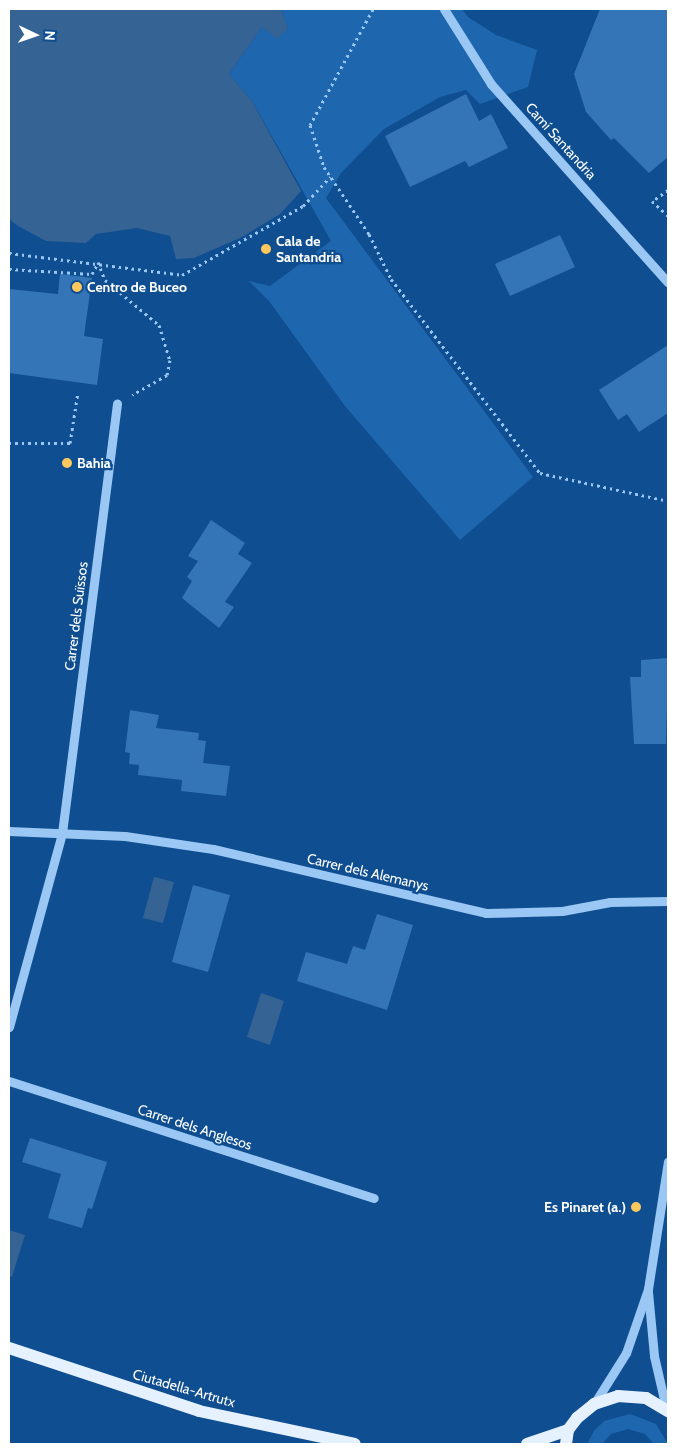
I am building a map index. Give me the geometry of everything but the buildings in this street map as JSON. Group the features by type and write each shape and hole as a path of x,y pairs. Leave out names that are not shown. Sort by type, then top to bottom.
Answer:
{"main road":[{"name":"Ciutadella-Artrutx","path":"9,1348 198,1411 355,1444"},
{"path":"566,1444 568,1430 577,1418 594,1404 629,1396 646,1398 667,1410"},
{"path":"527,1444 568,1430"}],"street":[{"name":"Camí Santandria","path":"444,9 491,84 668,282"},
{"name":"Carrer dels Suïssos","path":"9,1026 62,833 117,404"},
{"name":"Carrer dels Alemanys","path":"9,831 125,836 213,849 486,913 562,911 610,902 668,901"},
{"name":"Carrer dels Anglesos","path":"9,1081 374,1198"},
{"path":"594,1404 626,1353 648,1289 668,1162"},
{"path":"648,1289 654,1356 667,1410"}],"path":[{"path":"373,9 310,125 324,167 369,234 391,279 540,473 668,500"},
{"path":"9,253 98,262 182,275 303,206 330,177"},
{"path":"668,190 652,201 668,216"},
{"path":"9,269 92,274 98,262"},
{"path":"98,262 104,280 159,325 170,360 167,376 117,404"},
{"path":"9,443 70,443 78,392"}],"shaded area":[{"path":"9,9 281,9 288,28 277,39 262,27 229,74 252,101 301,191 280,214 242,237 194,258 176,259 170,236 137,228 96,234 86,243 46,241 18,226 9,219"},
{"path":"281,9 462,9 468,17 496,35 537,50 528,87 480,104 466,90 440,97 384,129 341,173 326,198 533,477 460,540 345,406 269,301 249,281 270,286 331,241 252,101 229,74 262,27 288,29"},
{"path":"154,877 174,882 163,923 143,918"},
{"path":"261,993 284,1001 270,1045 247,1037"},
{"path":"9,1230 25,1235 12,1277 9,1276"},
{"path":"630,1414 656,1424 668,1444 654,1444 645,1434 628,1429 611,1434 602,1444 587,1444 594,1431 604,1421"}],"place":[{"name":"Cala de Santandria","path":"266,249"},
{"name":"Centro de Buceo","path":"77,287"},
{"name":"Bahia","path":"67,463"},
{"name":"Es Pinaret (a.)","path":"636,1207"}]}
